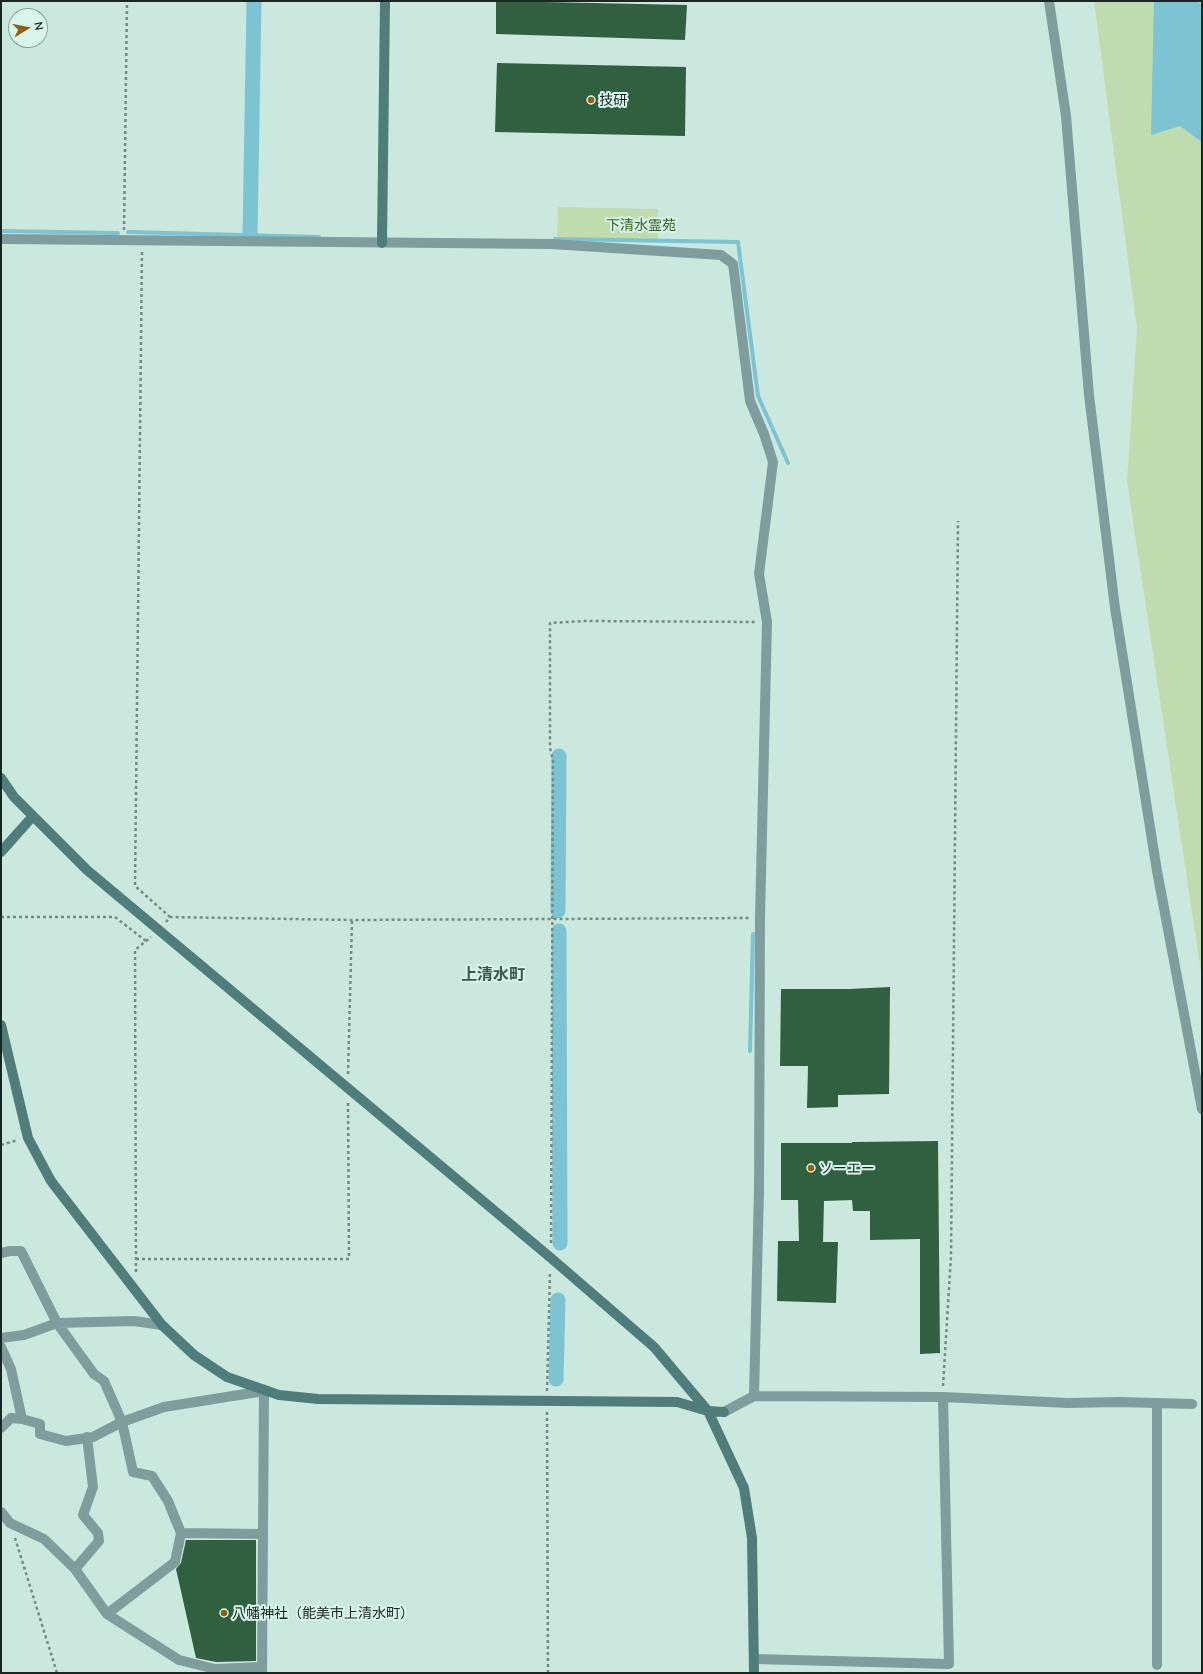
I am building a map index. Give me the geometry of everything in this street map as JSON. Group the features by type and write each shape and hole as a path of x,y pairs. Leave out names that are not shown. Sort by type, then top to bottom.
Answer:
{"street":[{"path":"382,243 385,1"},
{"path":"1049,1 1066,116 1089,395 1115,608 1157,871 1202,1109"},
{"path":"1,239 551,244 721,255 733,264 750,401 764,434 773,462 759,574 767,622 760,918 759,1189 754,1396"},
{"path":"1,778 14,797 87,870 551,1258 654,1347 708,1411 744,1488 752,1538 754,1673"},
{"path":"1,852 33,816"},
{"path":"1,1025 28,1138 51,1181 162,1325 210,1367 226,1377 264,1391 279,1395 318,1399 677,1402 708,1411 724,1412 754,1396 943,1397 1068,1403 1120,1402 1192,1404"},
{"path":"1,1253 10,1250 21,1251 57,1323 94,1374 104,1381 122,1422 133,1472 152,1476 168,1501 181,1533 175,1562 107,1614"},
{"path":"1,1338 24,1335 57,1323 134,1321 162,1325"},
{"path":"1,1347 11,1369 22,1419"},
{"path":"1,1428 11,1418 22,1419 40,1424 40,1434 66,1441 93,1437 122,1422 164,1407 264,1391"},
{"path":"1,1512 10,1523 44,1539 75,1569 107,1614 179,1660 216,1669 262,1670 264,1391"},
{"path":"754,1658 949,1664 943,1397"},
{"path":"1157,1404 1158,1664"},
{"path":"75,1569 99,1541 98,1533 83,1515 93,1487 87,1437"},
{"path":"181,1533 263,1534"}],"path":[{"path":"123,240 127,1"},
{"path":"142,241 135,886 170,916 352,920 760,918"},
{"path":"943,1397 951,1256 958,521"},
{"path":"548,1673 547,1400 551,1258 551,918 553,761 550,748 550,623 585,621 767,622"},
{"path":"136,1290 134,950 159,931 170,916"},
{"path":"1,917 115,917 146,941"},
{"path":"136,1260 349,1259 348,1089 352,920"},
{"path":"1,1145 28,1138"},
{"path":"10,1523 57,1673"}],"green space":[{"path":"1094,1 1202,1 1202,979 1127,481 1137,329"},
{"name":"下清水霊苑","path":"558,207 658,209 658,241 557,238"}],"water":[{"path":"1154,1 1198,1 1202,6 1202,142 1180,126 1151,135"}],"building":[{"path":"496,1 687,5 685,40 496,34"},
{"name":"技研","path":"497,63 686,67 685,136 495,132"},
{"path":"890,987 889,1094 838,1095 838,1107 807,1108 808,1066 780,1066 781,989 849,989"},
{"path":"938,1141 940,1353 920,1354 920,1239 870,1240 870,1211 853,1211 852,1200 824,1201 823,1242 838,1242 836,1303 777,1301 778,1241 799,1241 798,1200 781,1200 781,1143"},
{"name":"八幡神社（能美市上清水町）","path":"186,1540 256,1540 256,1661 216,1662 196,1658 176,1569 181,1563"}],"waterway":[{"path":"250,235 254,1"},
{"path":"1,231 118,233"},
{"path":"128,232 319,237"},
{"path":"555,239 738,242 758,396 788,463"},
{"path":"558,911 559,756"},
{"path":"559,931 560,1243"},
{"path":"750,1051 753,934"},
{"path":"556,1379 558,1300"}],"place":[{"name":"技研","path":"591,100"},
{"name":"ソーエー","path":"811,1168"},
{"name":"八幡神社（能美市上清水町）","path":"224,1613"}],"district":[{"name":"上清水町","path":"493,975"}]}
